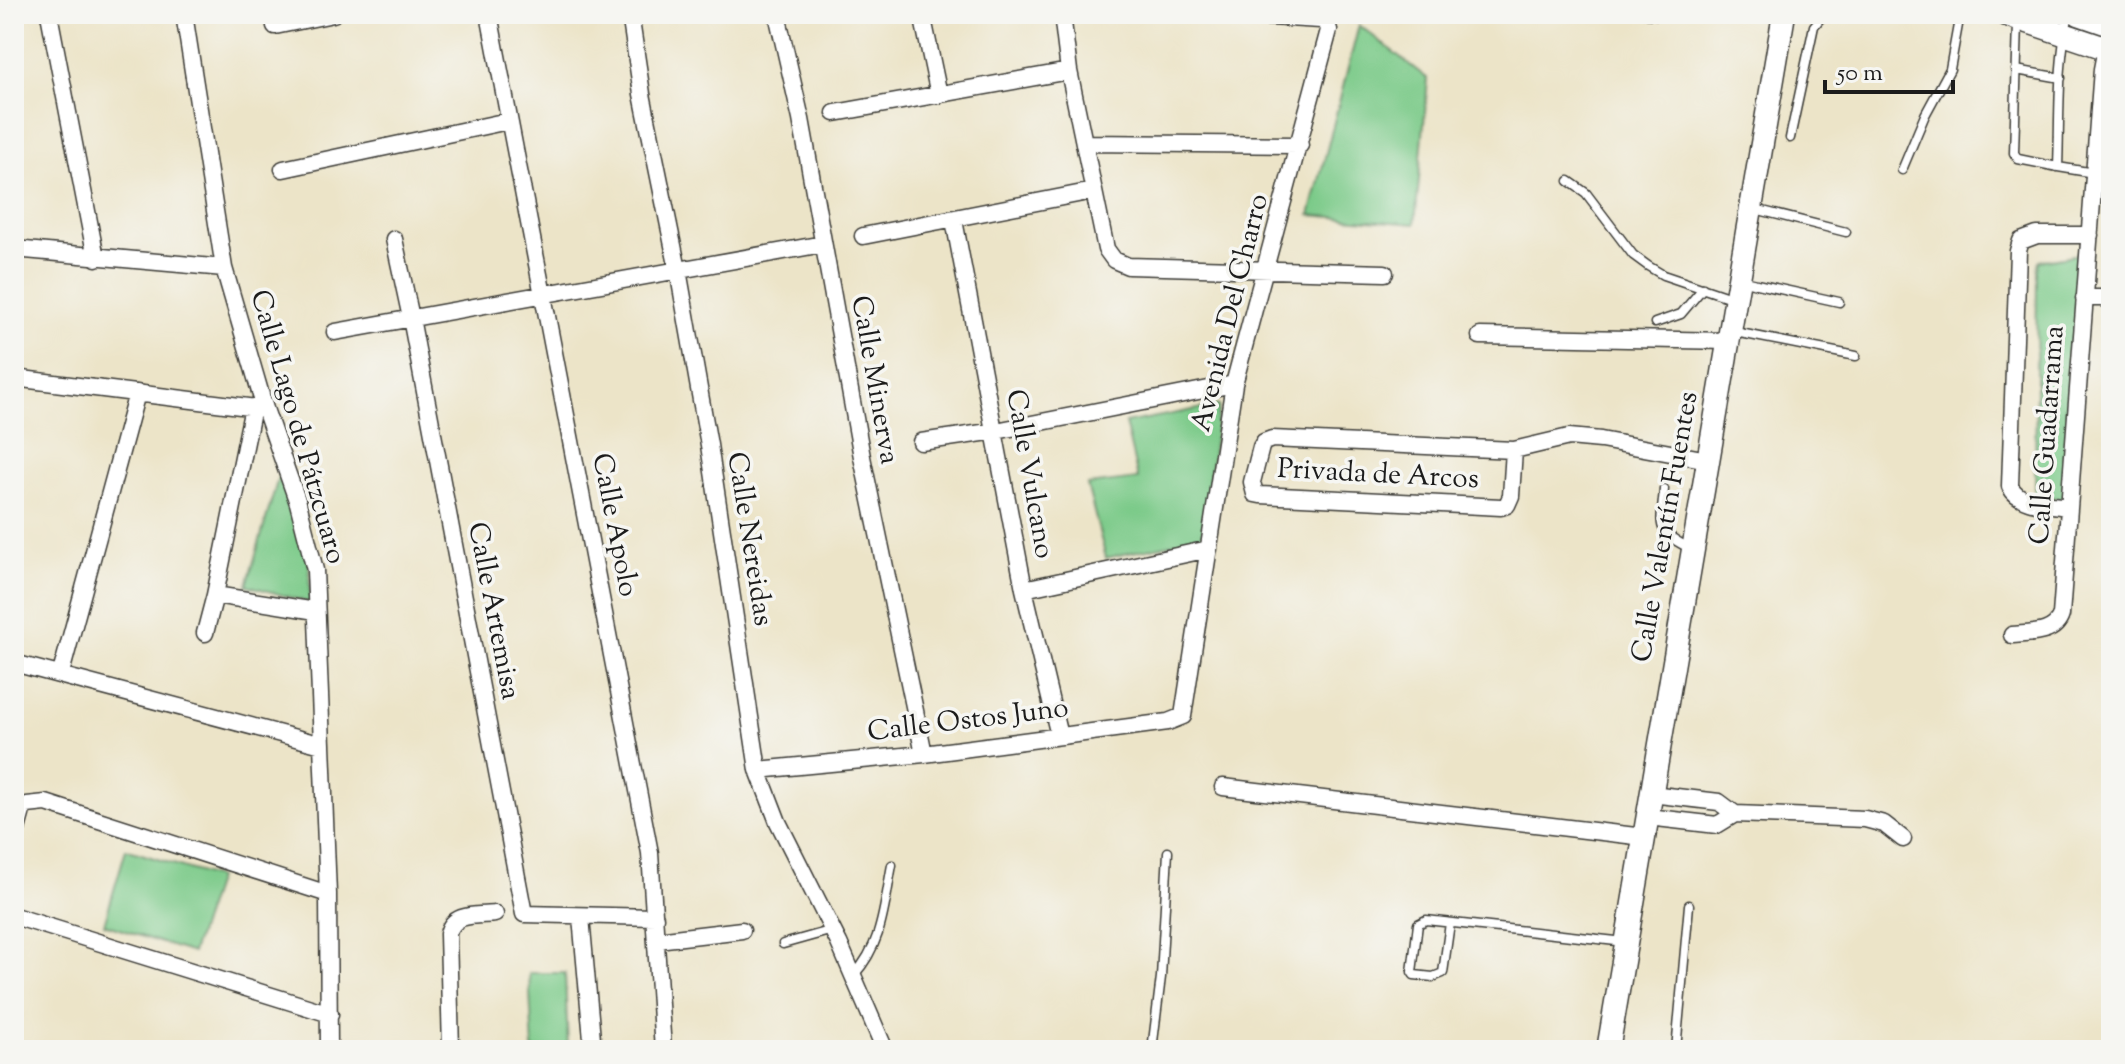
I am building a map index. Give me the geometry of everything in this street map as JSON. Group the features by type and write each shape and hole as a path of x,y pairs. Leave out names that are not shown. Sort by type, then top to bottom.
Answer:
{"street":[{"path":"49,14 96,258"},
{"name":"Calle Lago de Pátzcuaro","path":"184,14 224,268 259,408 311,549 315,570 328,894 329,1050"},
{"path":"275,26 333,14"},
{"name":"Calle Apolo","path":"489,14 647,838 663,1050"},
{"name":"Calle Nereidas","path":"630,14 642,94 709,445 758,770 778,822 833,930 885,1050"},
{"name":"Calle Minerva","path":"777,14 801,119 862,457 924,754"},
{"path":"922,14 939,95"},
{"path":"1062,14 1069,71 1093,191 1106,249 1114,260 1128,266 1385,273"},
{"name":"Avenida Del Charro","path":"1183,716 1234,384 1329,27 1325,22 1216,14"},
{"name":"Calle Valentín Fuentes","path":"1608,1050 1784,14"},
{"path":"2079,14 2111,25"},
{"path":"2014,15 2067,24 2108,49"},
{"name":"Calle Guadarrama","path":"2012,635 2044,632 2060,621 2102,69 2108,49"},
{"path":"835,113 1069,71"},
{"path":"283,169 508,121"},
{"path":"1084,143 1300,145"},
{"path":"863,236 1093,191"},
{"name":"Calle Vulcano","path":"954,220 1024,589 1059,736"},
{"path":"2069,507 2023,500 2013,493 2010,486 2018,251 2021,241 2037,235 2090,235"},
{"name":"Calle Artemisa","path":"394,239 524,914 581,917"},
{"path":"335,332 823,244"},
{"path":"14,249 224,268"},
{"path":"2084,298 2111,298"},
{"path":"1480,336 1728,336"},
{"path":"14,378 259,408 205,633"},
{"path":"921,442 996,431 1234,384"},
{"path":"61,673 137,393"},
{"name":"Privada de Arcos","path":"1514,450 1511,496 1507,505 1501,507 1260,495 1255,494 1253,487 1261,447 1272,439 1514,450 1569,437 1708,460"},
{"path":"1024,589 1209,549"},
{"path":"215,595 316,611"},
{"path":"14,663 61,673 322,745"},
{"name":"Calle Ostos Juno","path":"758,770 924,754 1168,722 1183,716"},
{"path":"1223,787 1646,827 1717,825 1735,814 1865,819 1884,824 1903,839"},
{"path":"1651,794 1719,802 1735,814"},
{"path":"14,840 22,811 27,805 46,803 328,894"},
{"path":"451,1050 450,924 458,918 495,914"},
{"path":"14,916 330,1014"},
{"path":"593,1050 581,917 655,917"},
{"path":"657,940 742,930"}],"lane":[{"path":"1647,14 1679,14"},
{"path":"1790,138 1814,26 1824,14"},
{"path":"1902,170 1925,115 1950,69 1960,14"},
{"path":"2014,15 2014,153 2018,159 2094,173"},
{"path":"2058,167 2061,78 2067,24"},
{"path":"2016,70 2061,78"},
{"path":"1569,181 1599,207 1633,255 1663,275 1703,288 1839,302"},
{"path":"1750,208 1846,232"},
{"path":"1655,323 1681,314 1703,288"},
{"path":"1728,336 1856,356"},
{"path":"1664,489 1662,524 1667,537 1693,549"},
{"path":"1152,1050 1161,977 1168,852"},
{"path":"853,976 877,941 892,865"},
{"path":"1676,1050 1689,905"},
{"path":"1450,923 1443,973 1433,977 1414,975 1420,920 1426,920 1626,943"},
{"path":"783,944 833,930"}],"green space":[{"path":"1359,25 1428,79 1415,224 1310,215"},
{"path":"2081,254 2064,500 2035,494 2037,270 2039,261"},
{"path":"1219,405 1202,537 1106,558 1087,485 1138,479 1125,423"},
{"path":"280,471 309,558 310,603 247,585"},
{"path":"126,849 217,878 192,953 104,924"},
{"path":"529,973 565,973 568,1050 533,1050"}]}
